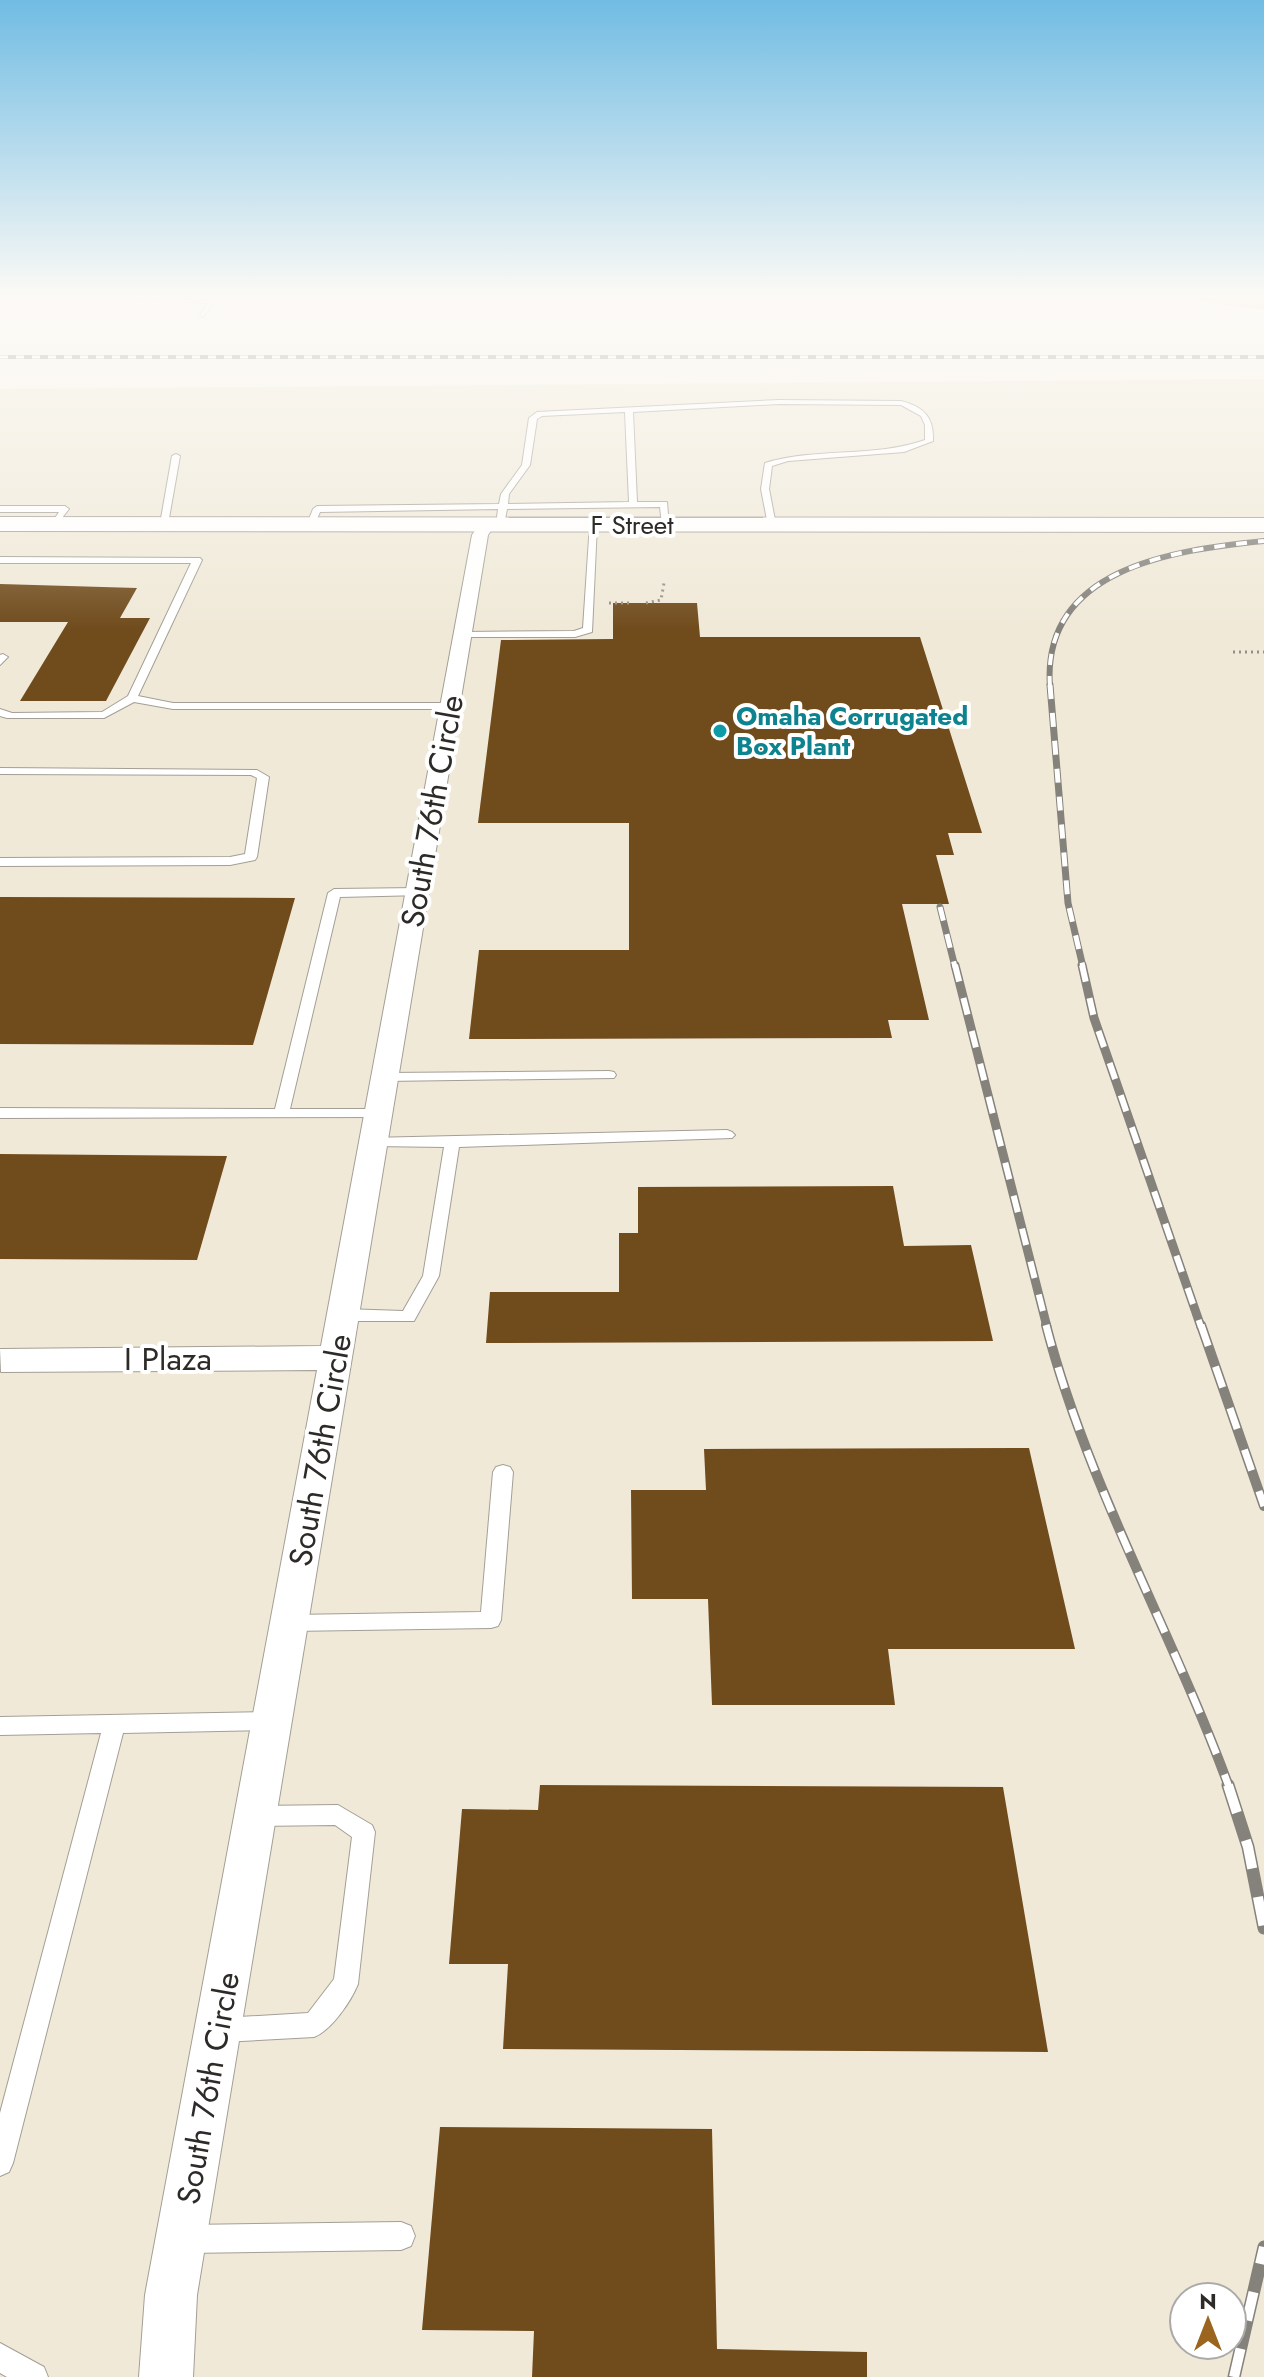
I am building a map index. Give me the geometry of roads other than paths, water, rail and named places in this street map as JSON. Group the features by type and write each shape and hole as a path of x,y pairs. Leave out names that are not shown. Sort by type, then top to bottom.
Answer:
{"street":[{"name":"F Street","path":"0,524 311,524 497,520 593,525 1264,525"},
{"name":"South 76th Circle","path":"166,2377 171,2295 480,535 497,520"},
{"name":"I Plaza","path":"0,1360 336,1358"}],"lane":[{"path":"497,520 505,494 526,465 533,418 540,414 690,408"},
{"path":"772,525 765,489 768,465 787,459 904,450 929,441 926,414 920,408"},
{"path":"629,412 633,504"},
{"path":"164,524 176,456"},
{"path":"497,520 544,504 664,504 666,525"},
{"path":"0,509 65,509 55,524"},
{"path":"463,635 575,634 588,630 593,525"},
{"path":"0,560 197,560 132,698 104,715 11,716 0,712"},
{"path":"132,698 173,706 451,706"},
{"path":"0,771 253,772 263,777 251,857 230,861 0,862"},
{"path":"281,1114 334,893 418,892"},
{"path":"385,1077 609,1075"},
{"path":"0,1113 281,1114 452,1142 727,1135"},
{"path":"344,1315 408,1317 431,1276 452,1142"},
{"path":"290,1623 491,1620 503,1472"},
{"path":"0,1726 272,1721"},
{"path":"0,2163 114,1724"},
{"path":"218,2030 314,2025 346,1984 364,1832 338,1815 255,1816"},
{"path":"181,2239 401,2236"},
{"path":"0,2357 34,2377"}],"railway":[{"path":"1050,686 1053,647 1067,615 1090,591 1120,573 1154,560 1191,551 1264,541"},
{"path":"1050,686 1068,903 1083,967"},
{"path":"940,907 955,967"},
{"path":"955,965 1047,1327"},
{"path":"1082,965 1094,1018 1201,1327"},
{"path":"1046,1325 1084,1444 1229,1787"},
{"path":"1201,1325 1264,1506"},
{"path":"1228,1785 1248,1847 1264,1928"},
{"path":"1234,2377 1264,2247"}],"place":[{"name":"Omaha Corrugated Box Plant","path":"720,731"}]}
